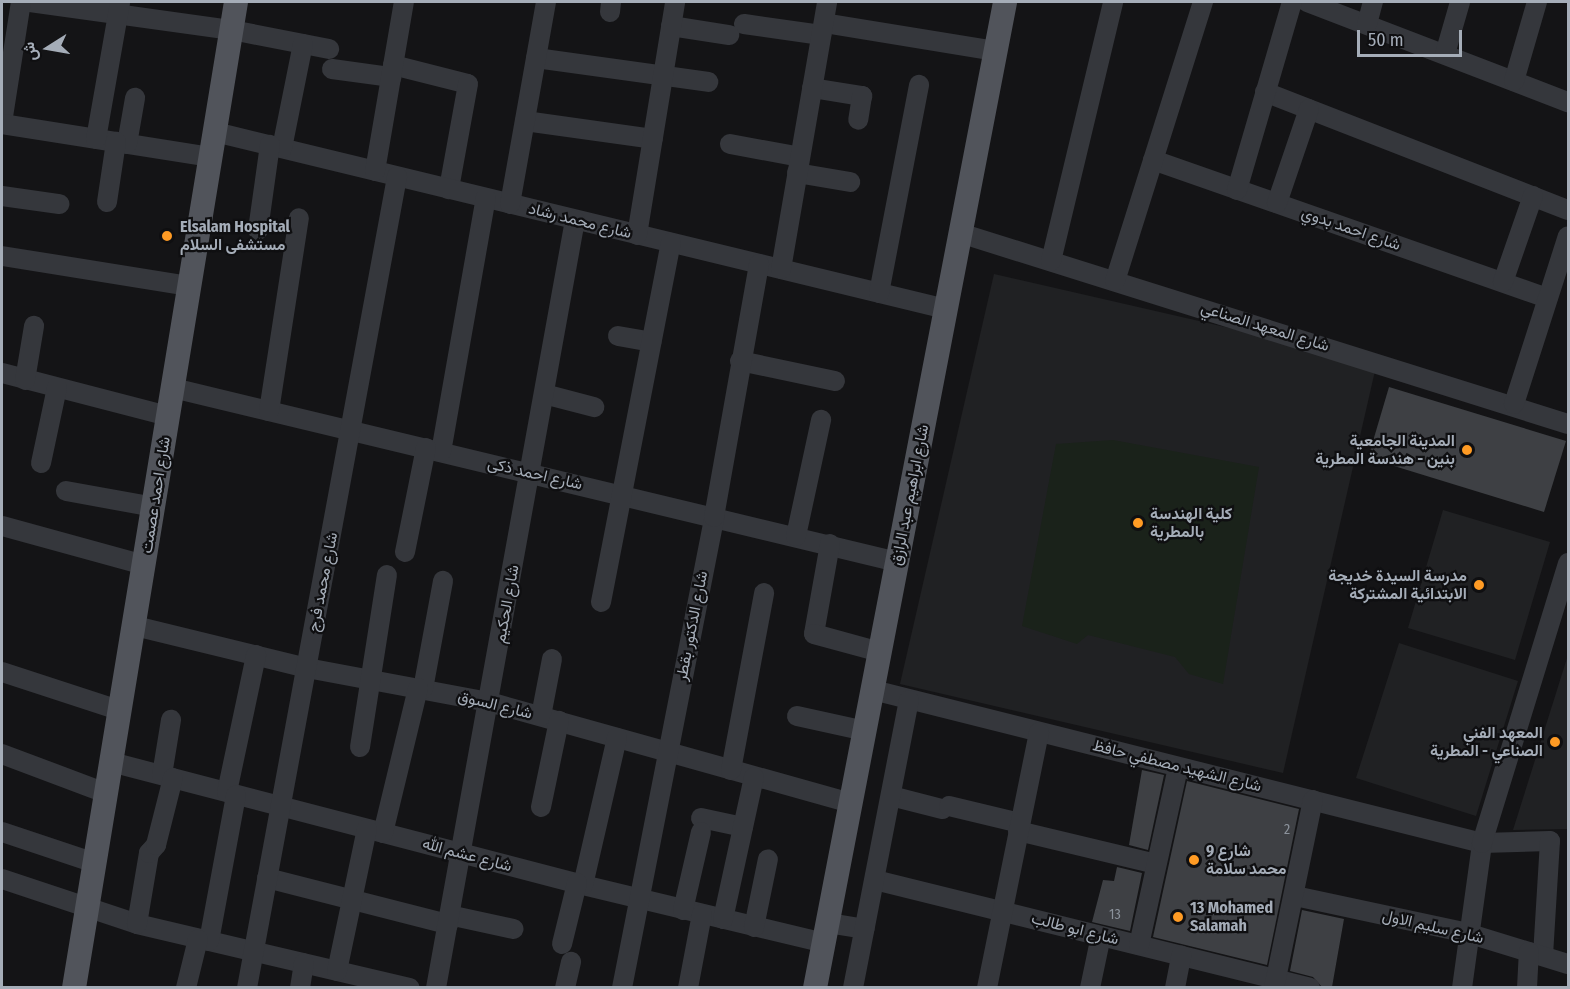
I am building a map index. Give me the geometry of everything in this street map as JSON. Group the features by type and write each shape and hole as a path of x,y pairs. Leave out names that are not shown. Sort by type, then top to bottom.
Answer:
{"main road":[{"name":"شارع احمد عصمت","path":"74,987 236,2"},
{"name":"شارع ابراهيم عبد الرازق","path":"815,987 1005,2"}],"street":[{"path":"21,2 2,124 211,157"},
{"path":"30,2 119,8 329,49"},
{"path":"375,171 404,2"},
{"path":"510,204 546,2"},
{"path":"637,235 675,2"},
{"path":"780,269 827,2"},
{"path":"1051,261 1113,2"},
{"path":"1115,281 1203,2"},
{"path":"1237,190 1292,2"},
{"path":"1307,2 1569,102"},
{"path":"1367,24 1373,2"},
{"path":"1445,54 1460,2"},
{"path":"1514,81 1537,2"},
{"path":"96,139 119,8"},
{"path":"671,26 823,29 995,51"},
{"path":"258,230 276,147 303,44"},
{"path":"536,58 708,82"},
{"path":"332,69 392,71 468,84 448,189"},
{"path":"879,293 919,85"},
{"path":"812,88 862,96 858,120"},
{"path":"1265,92 1569,210"},
{"path":"106,202 135,98"},
{"path":"1277,203 1309,109"},
{"path":"525,121 653,139"},
{"name":"شارع محمد رشاد","path":"215,132 946,309"},
{"path":"730,144 850,182"},
{"name":"شارع احمد بدوي","path":"1153,160 1548,298"},
{"name":"شارع محمد فرج","path":"247,987 397,177"},
{"path":"2,196 59,204"},
{"path":"1503,282 1533,196"},
{"path":"405,552 434,450 486,198"},
{"path":"269,411 299,218"},
{"name":"شارع الحكيم","path":"436,987 575,220"},
{"name":"شارع المعهد الصناعي","path":"960,233 1514,404 1569,424"},
{"path":"1514,404 1569,236"},
{"path":"601,602 619,494 671,243"},
{"path":"2,256 190,286"},
{"name":"شارع الدكتور بقطر","path":"622,987 666,752 714,517 759,264"},
{"path":"25,380 34,326"},
{"path":"618,336 651,342"},
{"path":"740,361 835,381"},
{"path":"2,375 168,416"},
{"path":"41,464 57,388"},
{"name":"شارع احمد ذكى","path":"173,388 830,544 897,562"},
{"path":"544,394 594,407"},
{"path":"796,536 821,420"},
{"path":"66,490 154,507"},
{"path":"2,526 145,565"},
{"path":"830,544 814,634 880,652"},
{"path":"1462,987 1467,933 1482,843 1569,563"},
{"path":"360,747 373,680 387,575"},
{"path":"337,971 352,900 421,689 442,581"},
{"path":"731,770 765,593"},
{"name":"شارع السوق","path":"135,626 307,668 489,702 851,803"},
{"path":"186,987 203,940 232,794 256,655"},
{"path":"541,807 550,719 552,659"},
{"path":"2,672 121,711"},
{"name":"شارع الشهيد مصطفي حافظ","path":"873,690 1482,843 1550,841 1536,954"},
{"path":"853,987 909,700"},
{"path":"797,716 865,731"},
{"path":"136,924 149,853 156,845 168,777 171,720"},
{"path":"987,987 1039,732"},
{"path":"562,944 580,884 617,738"},
{"path":"2,754 106,793"},
{"name":"شارع عشم الله","path":"111,762 461,854 754,927 826,933 865,929"},
{"path":"1139,945 1178,767"},
{"path":"723,919 754,777"},
{"path":"891,796 1156,864"},
{"path":"1275,983 1295,896 1313,800"},
{"path":"683,910 701,825 743,827"},
{"path":"2,832 95,863"},
{"path":"754,927 768,859"},
{"path":"2,879 136,924 410,987"},
{"path":"267,879 352,900 449,920 513,929"},
{"name":"شارع ابو طالب","path":"874,880 1139,945 1275,983 1310,987"},
{"name":"شارع سليم الاول","path":"1295,896 1467,933 1569,964"},
{"path":"688,987 702,914"},
{"path":"1090,987 1101,936"},
{"path":"1527,987 1536,954"},
{"path":"1175,987 1181,956"},
{"path":"565,987 572,962"},
{"path":"300,987 304,963"}],"shaded area":[{"name":"كلية الهندسة بالمطرية","path":"994,274 1377,362 1283,773 900,684"},
{"path":"1113,440 1259,467 1223,684 1189,674 1175,657 1088,635 1077,644 1022,626 1056,444"},
{"name":"مدرسة السيدة خديجة الابتدائية المشتركة","path":"1443,510 1550,542 1515,660 1408,628"},
{"path":"1399,643 1518,681 1476,816 1356,778"},
{"name":"المعهد الفني الصناعي - المطرية","path":"1568,655 1568,829 1513,830"}],"building":[{"name":"المدينة الجامعية بنين - هندسة المطرية","path":"1389,387 1566,441 1544,512 1368,458"},
{"path":"1142,770 1164,775 1148,850 1129,845"},
{"path":"1187,781 1299,809 1267,965 1153,937"},
{"path":"1117,867 1142,873 1130,931 1092,922 1103,880 1114,881"},
{"path":"1302,910 1344,919 1332,987 1322,987 1313,977 1290,971"}],"place":[{"name":"Elsalam Hospital مستشفى السلام","path":"167,236"},
{"name":"المدينة الجامعية بنين - هندسة المطرية","path":"1467,450"},
{"name":"كلية الهندسة بالمطرية","path":"1138,523"},
{"name":"مدرسة السيدة خديجة الابتدائية المشتركة","path":"1479,585"},
{"name":"المعهد الفني الصناعي - المطرية","path":"1555,742"},
{"name":"9 شارع محمد سلامة","path":"1194,860"},
{"name":"13 Mohamed Salamah","path":"1178,917"}]}
